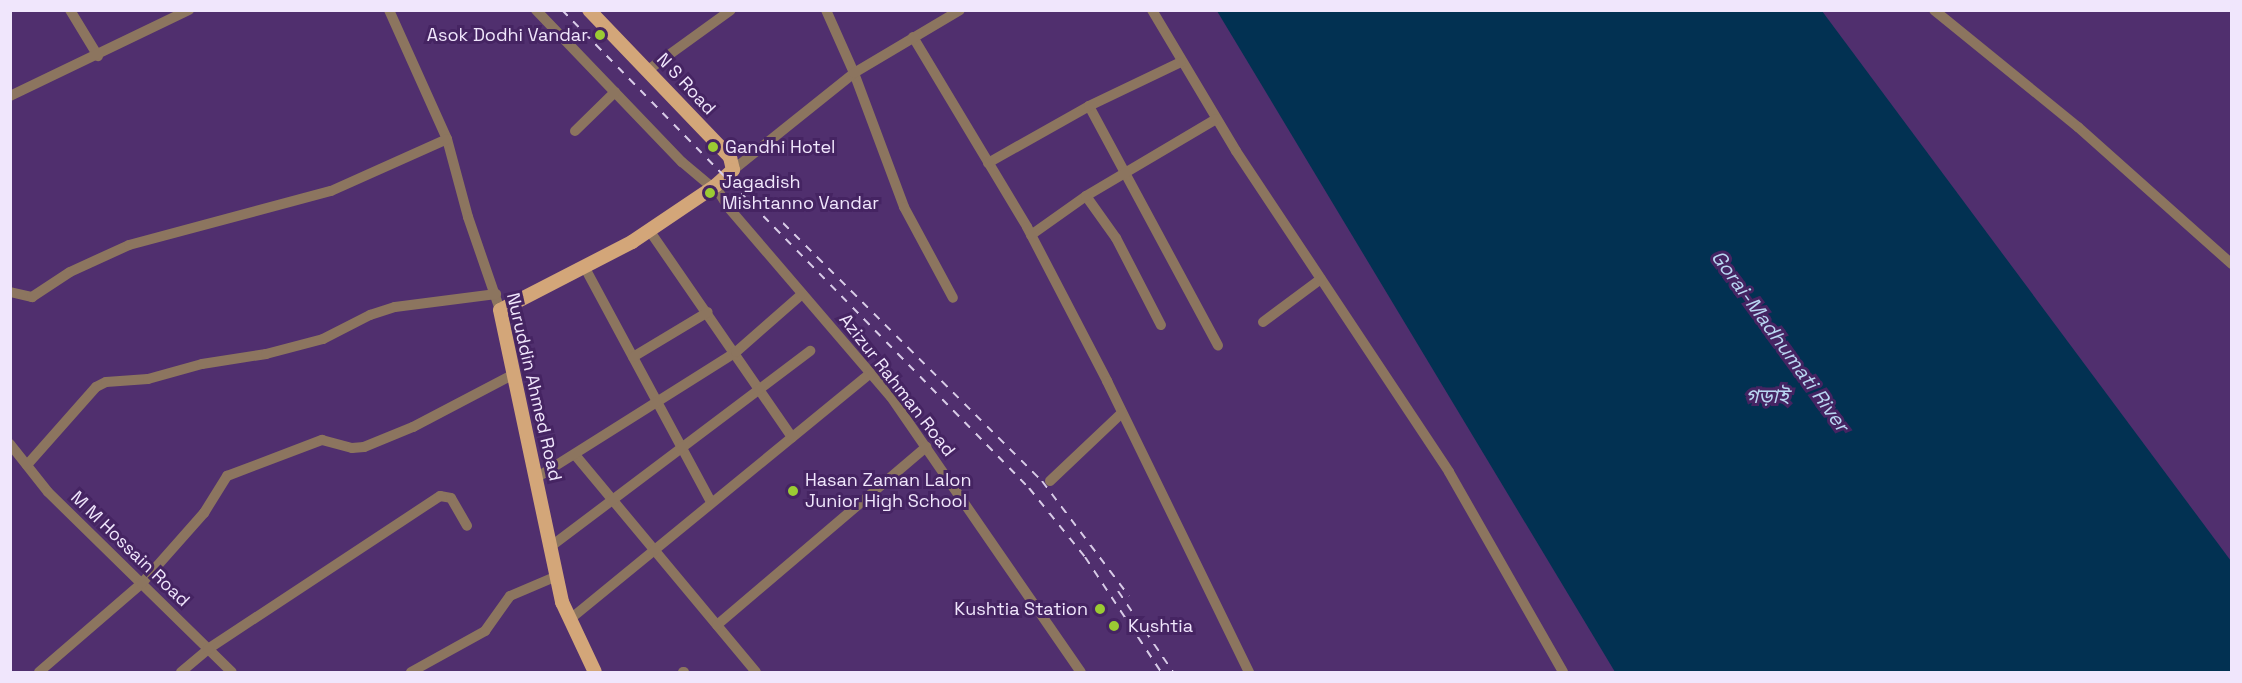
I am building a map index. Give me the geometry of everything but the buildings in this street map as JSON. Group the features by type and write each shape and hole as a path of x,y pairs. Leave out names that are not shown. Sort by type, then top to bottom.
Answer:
{"main road":[{"name":"N S Road","path":"589,10 730,157 733,170"},
{"path":"500,310 585,267 649,230 714,187 733,170"},
{"name":"Nuruddin Ahmed Road","path":"500,310 557,576 569,620 595,672"}],"street":[{"path":"70,10 98,56"},
{"path":"10,96 98,56 189,10"},
{"name":"Nuruddin Ahmed Road","path":"389,10 447,139 468,217 500,310"},
{"name":"Azizur Rahman Road","path":"536,10 682,162 714,187 728,207 871,373 926,447 1081,672"},
{"path":"648,70 732,10"},
{"path":"826,10 854,74 904,207 953,298"},
{"path":"733,170 854,74 960,10"},
{"path":"1152,10 1216,118 1449,472 1563,672"},
{"path":"1934,10 2078,127 2232,264"},
{"path":"913,37 1031,235 1122,413 1249,672"},
{"path":"988,163 1089,106 1181,62"},
{"path":"575,131 615,92"},
{"path":"1089,106 1128,173 1218,346"},
{"path":"1031,235 1086,196 1128,173 1216,118"},
{"path":"10,292 32,297 70,272 129,245 331,191 447,139"},
{"path":"1086,196 1116,238 1161,325"},
{"path":"649,230 761,388 792,436"},
{"path":"585,267 711,502"},
{"path":"1263,322 1321,279"},
{"path":"27,465 96,387 106,382 148,379 202,364 266,354 323,339 370,315 395,307 496,294"},
{"path":"536,478 576,456 736,352 802,294"},
{"path":"633,357 708,312"},
{"path":"550,547 810,351"},
{"path":"569,620 654,548 871,373"},
{"path":"39,672 142,583 204,513 227,476 322,440 352,448 364,447 413,427 514,374"},
{"path":"1050,481 1122,413"},
{"name":"M M Hossain Road","path":"10,444 48,492 232,672"},
{"path":"717,625 926,447"},
{"path":"576,456 756,672"},
{"path":"181,672 208,649 440,496 451,498 467,526"},
{"path":"411,672 485,631 510,596 557,576"}],"water":[{"name":"গড়াই","path":"1217,11 1822,11 2231,561 2231,672 1615,672"}],"railway":[{"path":"562,10 1029,488 1085,557 1161,672"},
{"path":"783,223 1042,481 1129,596"},
{"path":"1118,591 1173,672"}],"place":[{"name":"Asok Dodhi Vandar","path":"600,35"},
{"name":"Gandhi Hotel","path":"713,147"},
{"name":"Jagadish Mishtanno Vandar","path":"710,193"},
{"name":"Hasan Zaman Lalon Junior High School","path":"793,491"},
{"name":"Kushtia Station","path":"1100,609"},
{"name":"Kushtia","path":"1114,626"}],"water label":[{"name":"Gorai-Madhumati River","path":"1780,341"}]}
